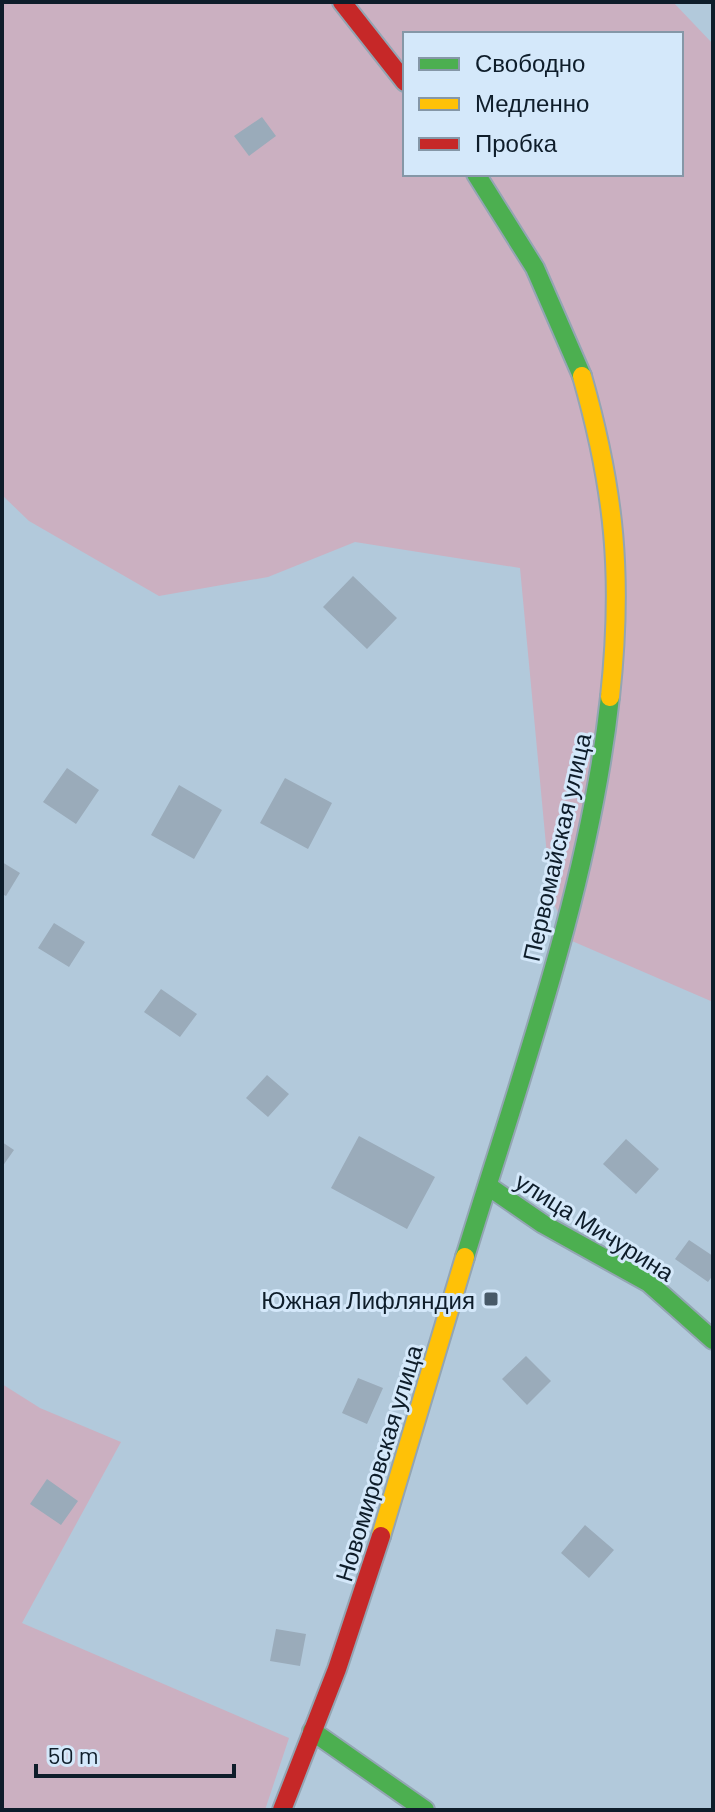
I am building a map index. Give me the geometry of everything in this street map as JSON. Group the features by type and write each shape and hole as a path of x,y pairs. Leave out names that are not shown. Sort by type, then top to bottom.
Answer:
{"main road":[{"path":"342,2 403,79"},
{"name":"Первомайская улица","path":"477,176 535,266 567,331 588,389 607,458 619,581 613,708 600,785 509,1126"},
{"name":"Новомировская улица","path":"282,1810 343,1653 509,1126"},
{"name":"улица Мичурина","path":"488,1186 543,1224 649,1283 713,1340"},
{"path":"312,1731 425,1810"}],"shaded area":[{"path":"2,2 673,2 713,44 713,1002 572,941 551,898 520,568 355,542 268,577 159,596 29,521 2,495"},
{"path":"2,1384 40,1408 121,1442 22,1623 289,1738 265,1810 2,1810"}],"building":[{"path":"262,117 276,136 249,156 234,136"},
{"path":"353,576 397,618 367,649 323,607"},
{"path":"67,768 99,790 76,824 43,802"},
{"path":"285,778 332,803 308,849 260,823"},
{"path":"179,785 222,810 194,859 151,835"},
{"path":"2,862 20,873 6,896 2,894"},
{"path":"54,923 85,942 69,967 38,948"},
{"path":"161,989 197,1014 180,1037 144,1012"},
{"path":"267,1075 289,1094 268,1117 246,1098"},
{"path":"359,1136 435,1177 407,1229 331,1188"},
{"path":"626,1139 659,1169 636,1194 603,1164"},
{"path":"2,1142 14,1150 2,1167"},
{"path":"689,1240 713,1256 713,1275 708,1282 675,1259"},
{"path":"526,1356 551,1381 527,1405 502,1379"},
{"path":"358,1378 383,1388 367,1424 342,1413"},
{"path":"47,1479 78,1501 61,1525 30,1504"},
{"path":"585,1525 614,1550 589,1578 561,1553"},
{"path":"276,1629 306,1634 300,1666 270,1661"}],"traffic: fast":[{"path":"477,176 535,268 582,376"},
{"path":"465,1257 570,910 600,768 610,697"},
{"path":"488,1186 543,1224 649,1283 713,1340"},
{"path":"312,1731 425,1810"}],"traffic: slow":[{"path":"582,376 602,458 613,535 616,613 610,697"},
{"path":"381,1536 465,1257"}],"traffic: jam":[{"path":"342,2 403,79"},
{"path":"282,1810 337,1669 381,1536"}],"place":[{"name":"Южная Лифляндия","path":"491,1299"}]}
